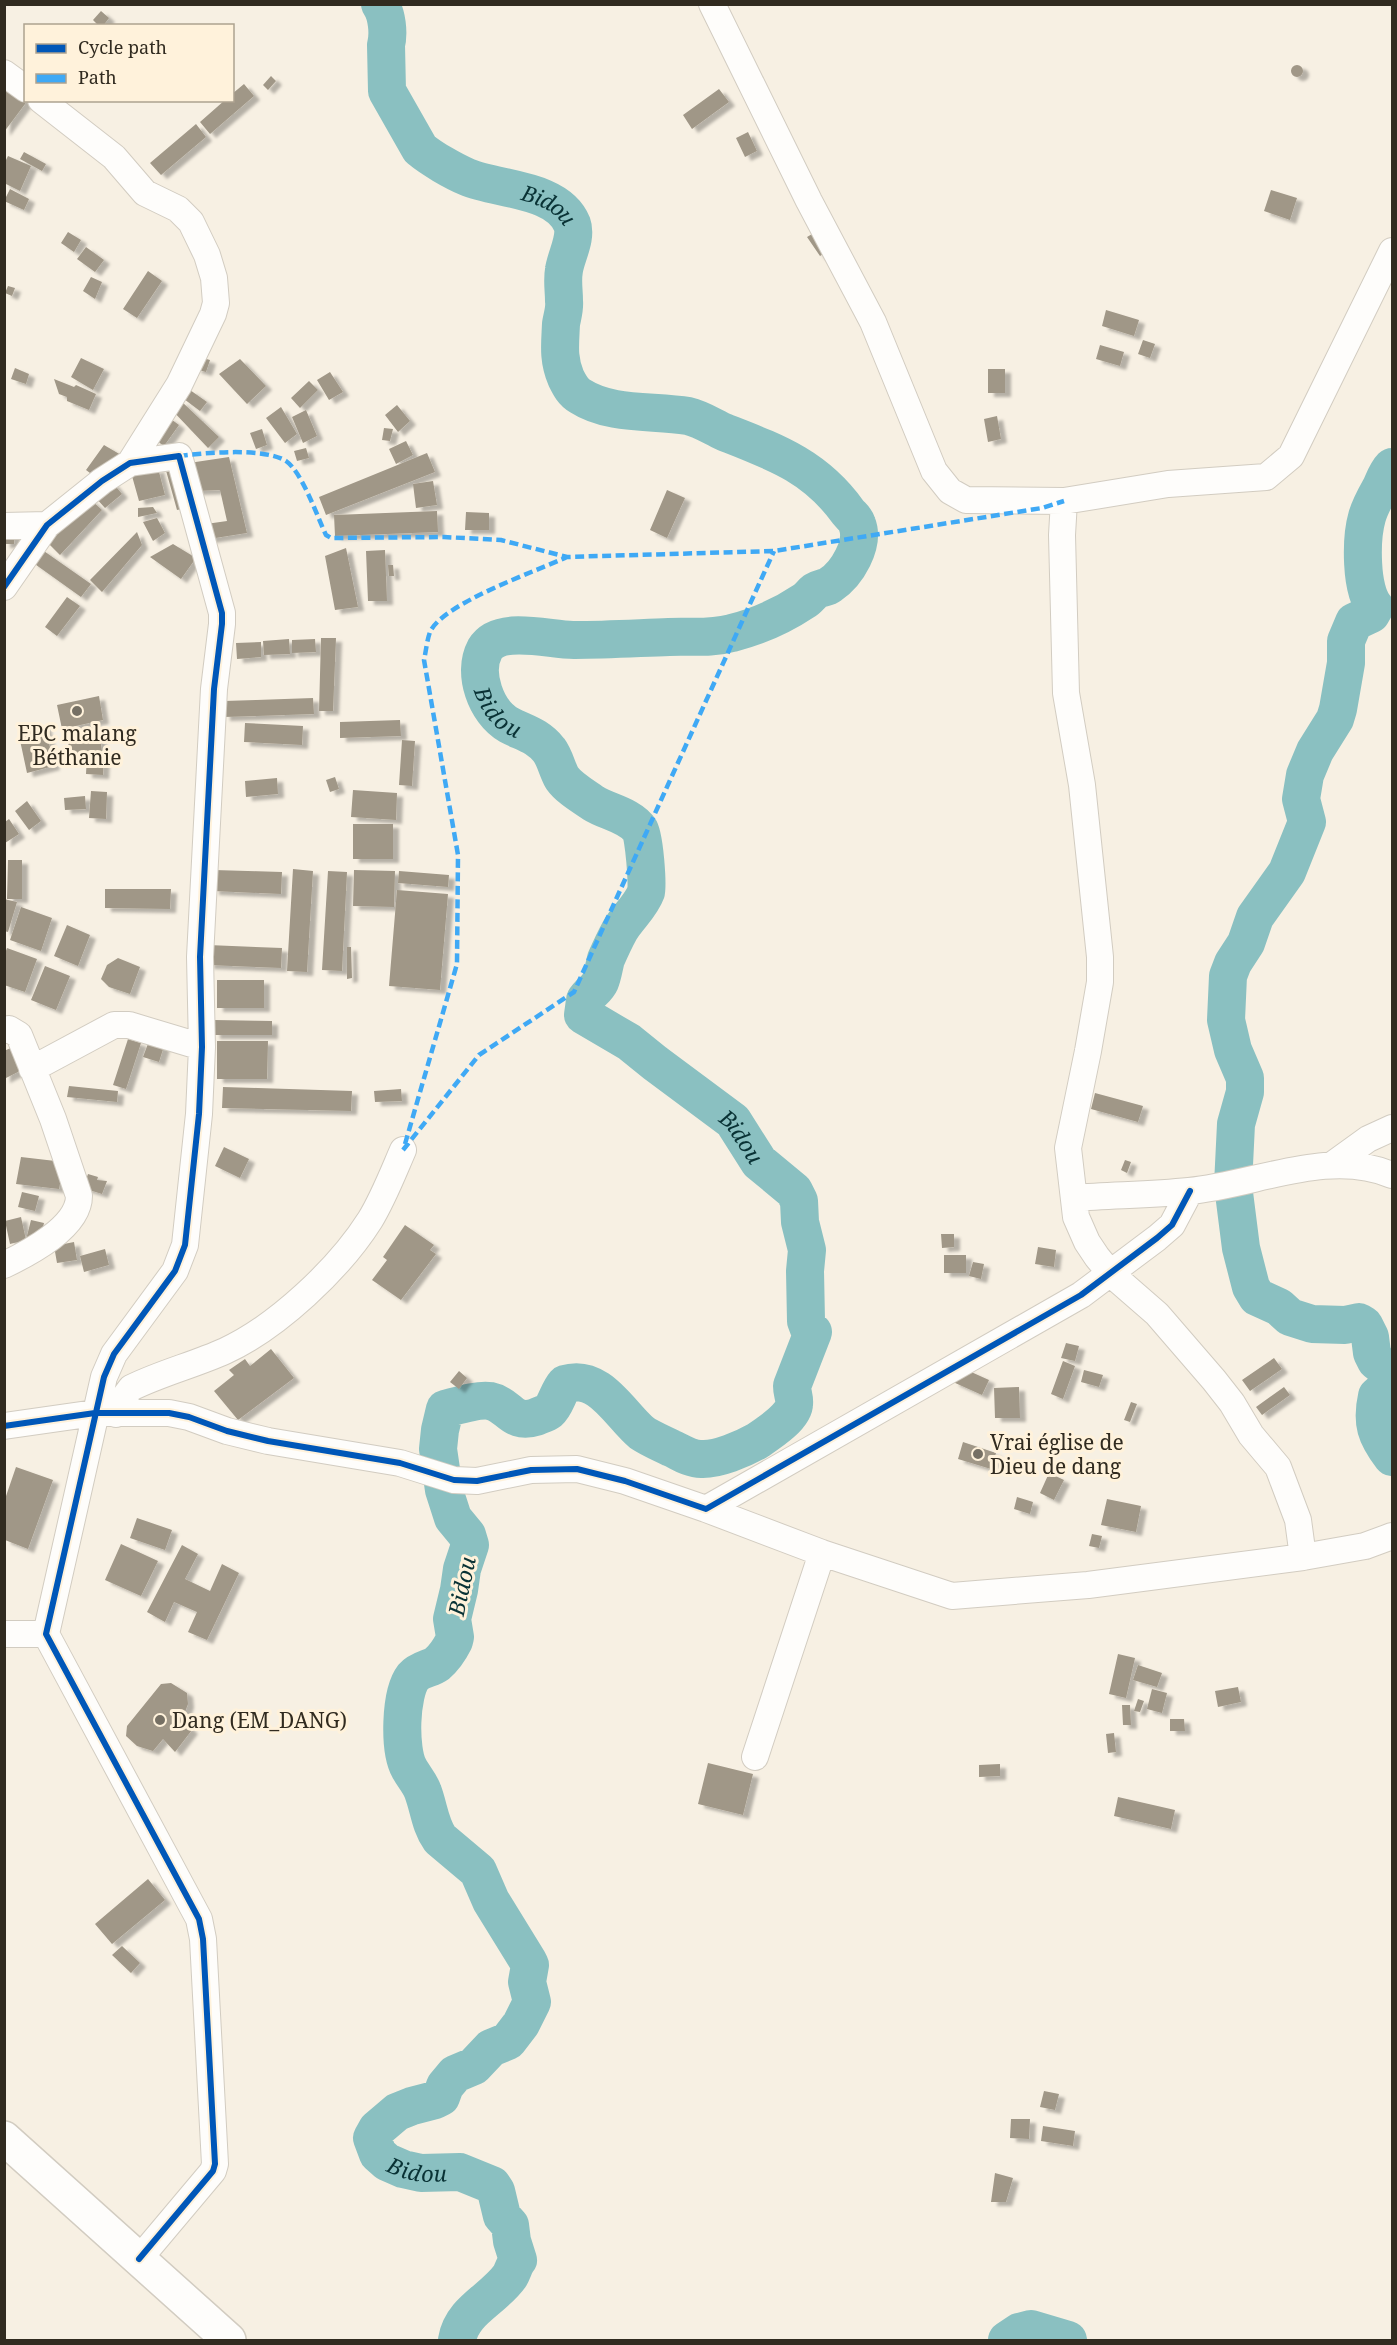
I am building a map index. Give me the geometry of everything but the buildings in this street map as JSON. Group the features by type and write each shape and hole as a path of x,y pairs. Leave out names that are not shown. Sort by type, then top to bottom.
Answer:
{"highway":[{"path":"4,2138 229,2340"}],"street":[{"path":"712,4 730,46 873,322 934,471 950,491 966,500 1064,501 1168,484 1266,477 1291,456 1392,251"},
{"path":"4,73 24,88"},
{"path":"4,587 47,525 130,463 179,385 216,303 214,278 197,232 181,212 145,193 114,157 44,102"},
{"path":"130,463 179,456 222,613 214,689 200,957 202,1047 199,1114 185,1245 175,1270 114,1354 104,1377 106,1413 46,1634 199,1919 203,1939 215,2164 213,2171 139,2259"},
{"path":"1064,501 1062,535 1066,693 1082,785 1100,957 1100,982 1068,1148 1076,1217 1087,1242 1111,1274 1157,1314 1214,1380 1251,1435 1278,1467 1298,1520 1303,1557"},
{"path":"4,526 47,525"},
{"path":"32,1069 114,1025 129,1025 202,1047"},
{"path":"4,1030 9,1029 19,1035 72,1172 79,1196 79,1206 73,1216 28,1253 4,1265"},
{"path":"1332,1164 1368,1139 1392,1128"},
{"path":"106,1413 122,1400 131,1388 226,1351 268,1328 301,1299 345,1253 370,1220 403,1150"},
{"path":"1074,1198 1190,1191 1332,1164 1375,1168 1392,1175"},
{"path":"706,1509 1081,1295 1172,1225 1190,1191"},
{"path":"4,1426 106,1413 169,1413 268,1441 400,1463 454,1480 477,1481 531,1470 577,1469 625,1481 822,1553 952,1596 1089,1585 1303,1557 1365,1546 1392,1536"},
{"path":"755,1757 822,1553"},
{"path":"4,1634 46,1634"}],"waterway":[{"name":"Bidou","path":"380,4 386,18 387,29 387,91 420,149 467,177 525,192 553,203 564,212 572,224 572,241 563,274 564,307 560,345 563,371 574,391 605,407 693,417 777,454 793,462 822,483 854,519 859,532 853,558 843,574 787,611 750,627 708,637 565,640 514,635 492,641 485,649 481,659 481,680 484,691 488,702 501,719 544,745 553,756 562,778 572,788 593,803 630,821 640,830 645,861 646,892 616,937 606,959 600,982 585,1000 583,1015 629,1042 733,1121 759,1162 794,1191 799,1201 800,1222 807,1250 806,1321 813,1332 792,1386 794,1402 790,1414 757,1441 715,1458 693,1458 642,1433 608,1398 589,1384 577,1382 565,1384 549,1411 528,1419 516,1417 502,1406 490,1401 474,1402 445,1409 438,1449 444,1490 453,1518 467,1535 470,1545 462,1569 452,1619 454,1641 440,1662 413,1677 405,1696 402,1736 406,1760 423,1792 437,1834 478,1871 491,1901 530,1965 527,1982 532,2002 521,2024 508,2041 491,2048 474,2066 455,2074 445,2086 441,2097 397,2112 377,2129 372,2138 378,2154 387,2162 403,2169 421,2173 460,2172 492,2185 496,2191 502,2216 510,2225 518,2260 503,2284 471,2313 460,2330 457,2340"},
{"path":"1392,467 1370,509 1365,526 1364,577 1370,599 1375,607 1371,614 1354,622 1346,641 1346,663 1335,719 1315,751 1305,775 1301,799 1307,822 1287,872 1255,917 1246,943 1233,963 1228,976 1226,1020 1233,1050 1245,1078 1245,1092 1236,1124 1233,1185 1241,1248 1251,1287 1257,1297 1279,1307 1290,1317 1312,1324 1345,1325 1359,1322 1364,1325 1370,1337 1372,1353 1376,1361 1385,1368 1389,1377 1386,1388 1377,1396 1375,1422 1379,1436 1392,1457"},
{"name":"Bidou","path":"1007,2340 1019,2332 1031,2329 1068,2340"}],"marked path":[{"path":"179,456 249,452 286,461 298,475 326,535 331,538 444,537 501,540 567,557 774,551 1042,508 1064,501"},
{"path":"403,1150 479,1055 574,992 774,551"},
{"path":"405,1144 457,964 458,855 424,660 429,635 438,621 471,599 567,557"}],"cycle path":[{"path":"4,587 47,525 102,481 130,463 179,456 222,613 214,689 200,957 202,1047 199,1114 185,1245 175,1271 114,1354 104,1377 46,1634 199,1919 203,1939 215,2164 213,2171 139,2259"},
{"path":"4,1426 95,1413 169,1413 268,1441 400,1463 454,1480 477,1481 531,1470 577,1469 625,1481 706,1509 1081,1295 1172,1225 1190,1191"}],"place":[{"name":"EPC malang Béthanie","path":"77,711"},
{"name":"Vrai église de Dieu de dang","path":"978,1454"},
{"name":"Dang (EM_DANG)","path":"160,1720"}]}
